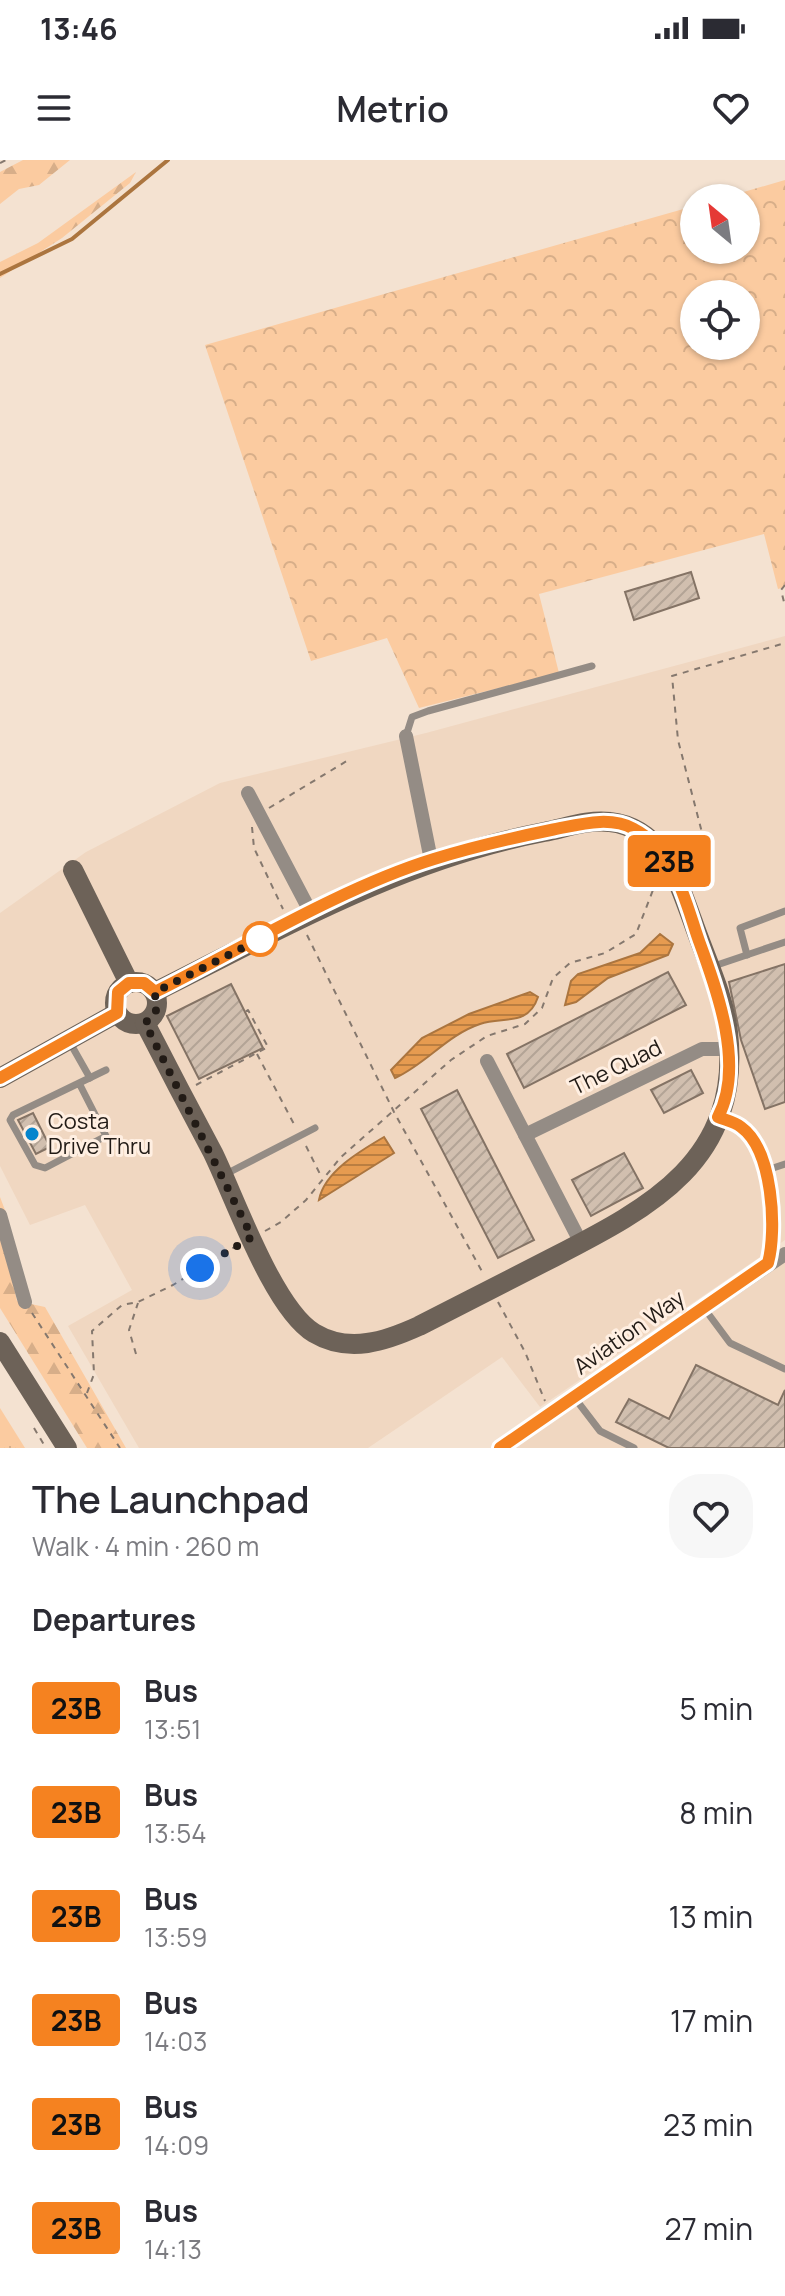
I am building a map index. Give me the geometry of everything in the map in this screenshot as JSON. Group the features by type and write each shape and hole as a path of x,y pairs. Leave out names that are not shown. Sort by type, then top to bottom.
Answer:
{"street":[{"path":"406,736 431,860"},
{"path":"248,793 311,913"},
{"path":"145,1023 278,1291 306,1326 329,1340 365,1345 419,1326 641,1211 685,1173 718,1117 725,1088 728,1030 676,877 651,839 632,827 609,822 522,836 431,860 311,913 155,992"},
{"path":"73,870 129,983"},
{"path":"129,983 144,983 155,992 156,1012 145,1023 126,1022 117,1013 118,992 129,983"},
{"path":"0,1078 117,1013"},
{"name":"The Quad","path":"525,1135 702,1049 728,1049"},
{"path":"487,1061 581,1243"},
{"path":"718,1117 740,1126 749,1134 765,1171 774,1241 768,1263"},
{"path":"0,1215 25,1302"},
{"name":"Aviation Way","path":"500,1448 785,1254"},
{"path":"0,1342 67,1448"}],"lane":[{"path":"406,736 412,717 592,666"},
{"path":"747,955 740,928 785,911"},
{"path":"709,968 785,942"},
{"path":"68,1040 90,1078"},
{"path":"79,1083 106,1136 45,1168 29,1159 10,1120 54,1096 79,1083 106,1070"},
{"path":"223,1175 315,1128"},
{"path":"765,1171 785,1164"},
{"path":"704,1308 730,1343 785,1369"},
{"path":"574,1397 600,1431 634,1448"}],"path":[{"path":"0,163 6,160"},
{"path":"785,585 781,590 785,606"},
{"path":"87,1393 94,1374 92,1331 122,1305 138,1302 281,1222 306,1200 321,1177 451,1060 487,1036 525,1024 542,1008 553,978 570,963 605,953 636,934 658,883 700,867 707,854 678,740 672,676 785,643"},
{"path":"181,1093 268,1047 248,1010 245,1012"},
{"path":"256,1053 321,1177"},
{"path":"25,1302 120,1448"},
{"path":"136,1354 129,1330 138,1302"}],"shaded area":[{"path":"785,636 785,1240 540,1407 502,1357 368,1448 139,1448 68,1326 132,1290 85,1205 30,1225 0,1166 0,913 86,852 220,783 426,733"},
{"path":"660,934 673,944 668,955 608,978 576,1002 565,1005 571,981 578,974 640,953"},
{"path":"530,992 538,997 528,1013 468,1029 395,1078 391,1070 422,1038 469,1014"},
{"path":"384,1137 394,1153 319,1200 335,1171"},
{"path":"785,1248 785,1448 500,1448"}],"green space":[{"path":"23,160 70,160 39,185 19,189 0,204 0,172"},
{"path":"136,172 130,183 62,238 0,278 0,262 38,243"},
{"path":"785,180 785,587 778,589 764,534 539,594 559,673 419,708 387,638 311,661 205,345 680,210 680,264 760,264 760,187"},
{"path":"0,1197 8,1218 2,1233 17,1301 45,1307 126,1448 87,1448 0,1308"},
{"path":"0,1408 25,1448 0,1448"}],"building":[{"path":"691,572 699,598 634,620 625,592"},
{"path":"785,964 785,1102 765,1109 741,1040 729,982"},
{"path":"668,972 686,1005 524,1088 507,1054"},
{"path":"231,984 263,1048 199,1079 167,1016"},
{"path":"691,1070 703,1093 664,1113 651,1090"},
{"path":"457,1090 534,1240 498,1258 421,1109"},
{"name":"Costa Drive Thru","path":"33,1113 50,1147 36,1154 18,1120"},
{"path":"624,1153 643,1188 591,1216 572,1180"},
{"path":"696,1365 778,1405 785,1390 785,1448 669,1448 616,1422 629,1399 669,1419"}],"waterway":[{"path":"0,274 72,239 168,160"}],"bus line":[{"name":"23B","path":"0,1078 117,1013 115,998 123,986 144,983 155,992 349,894 431,860 522,836 592,822 632,827 651,839 666,857 676,877 715,985 728,1030 725,1088 718,1117 740,1126 749,1134 759,1154 768,1180 774,1241 768,1263 500,1448"}],"place":[{"name":"Costa Drive Thru","path":"32,1134"}],"route":[{"path":"200,1268 252,1237 145,1023 156,1012 155,992 264,937 260,939"}]}
